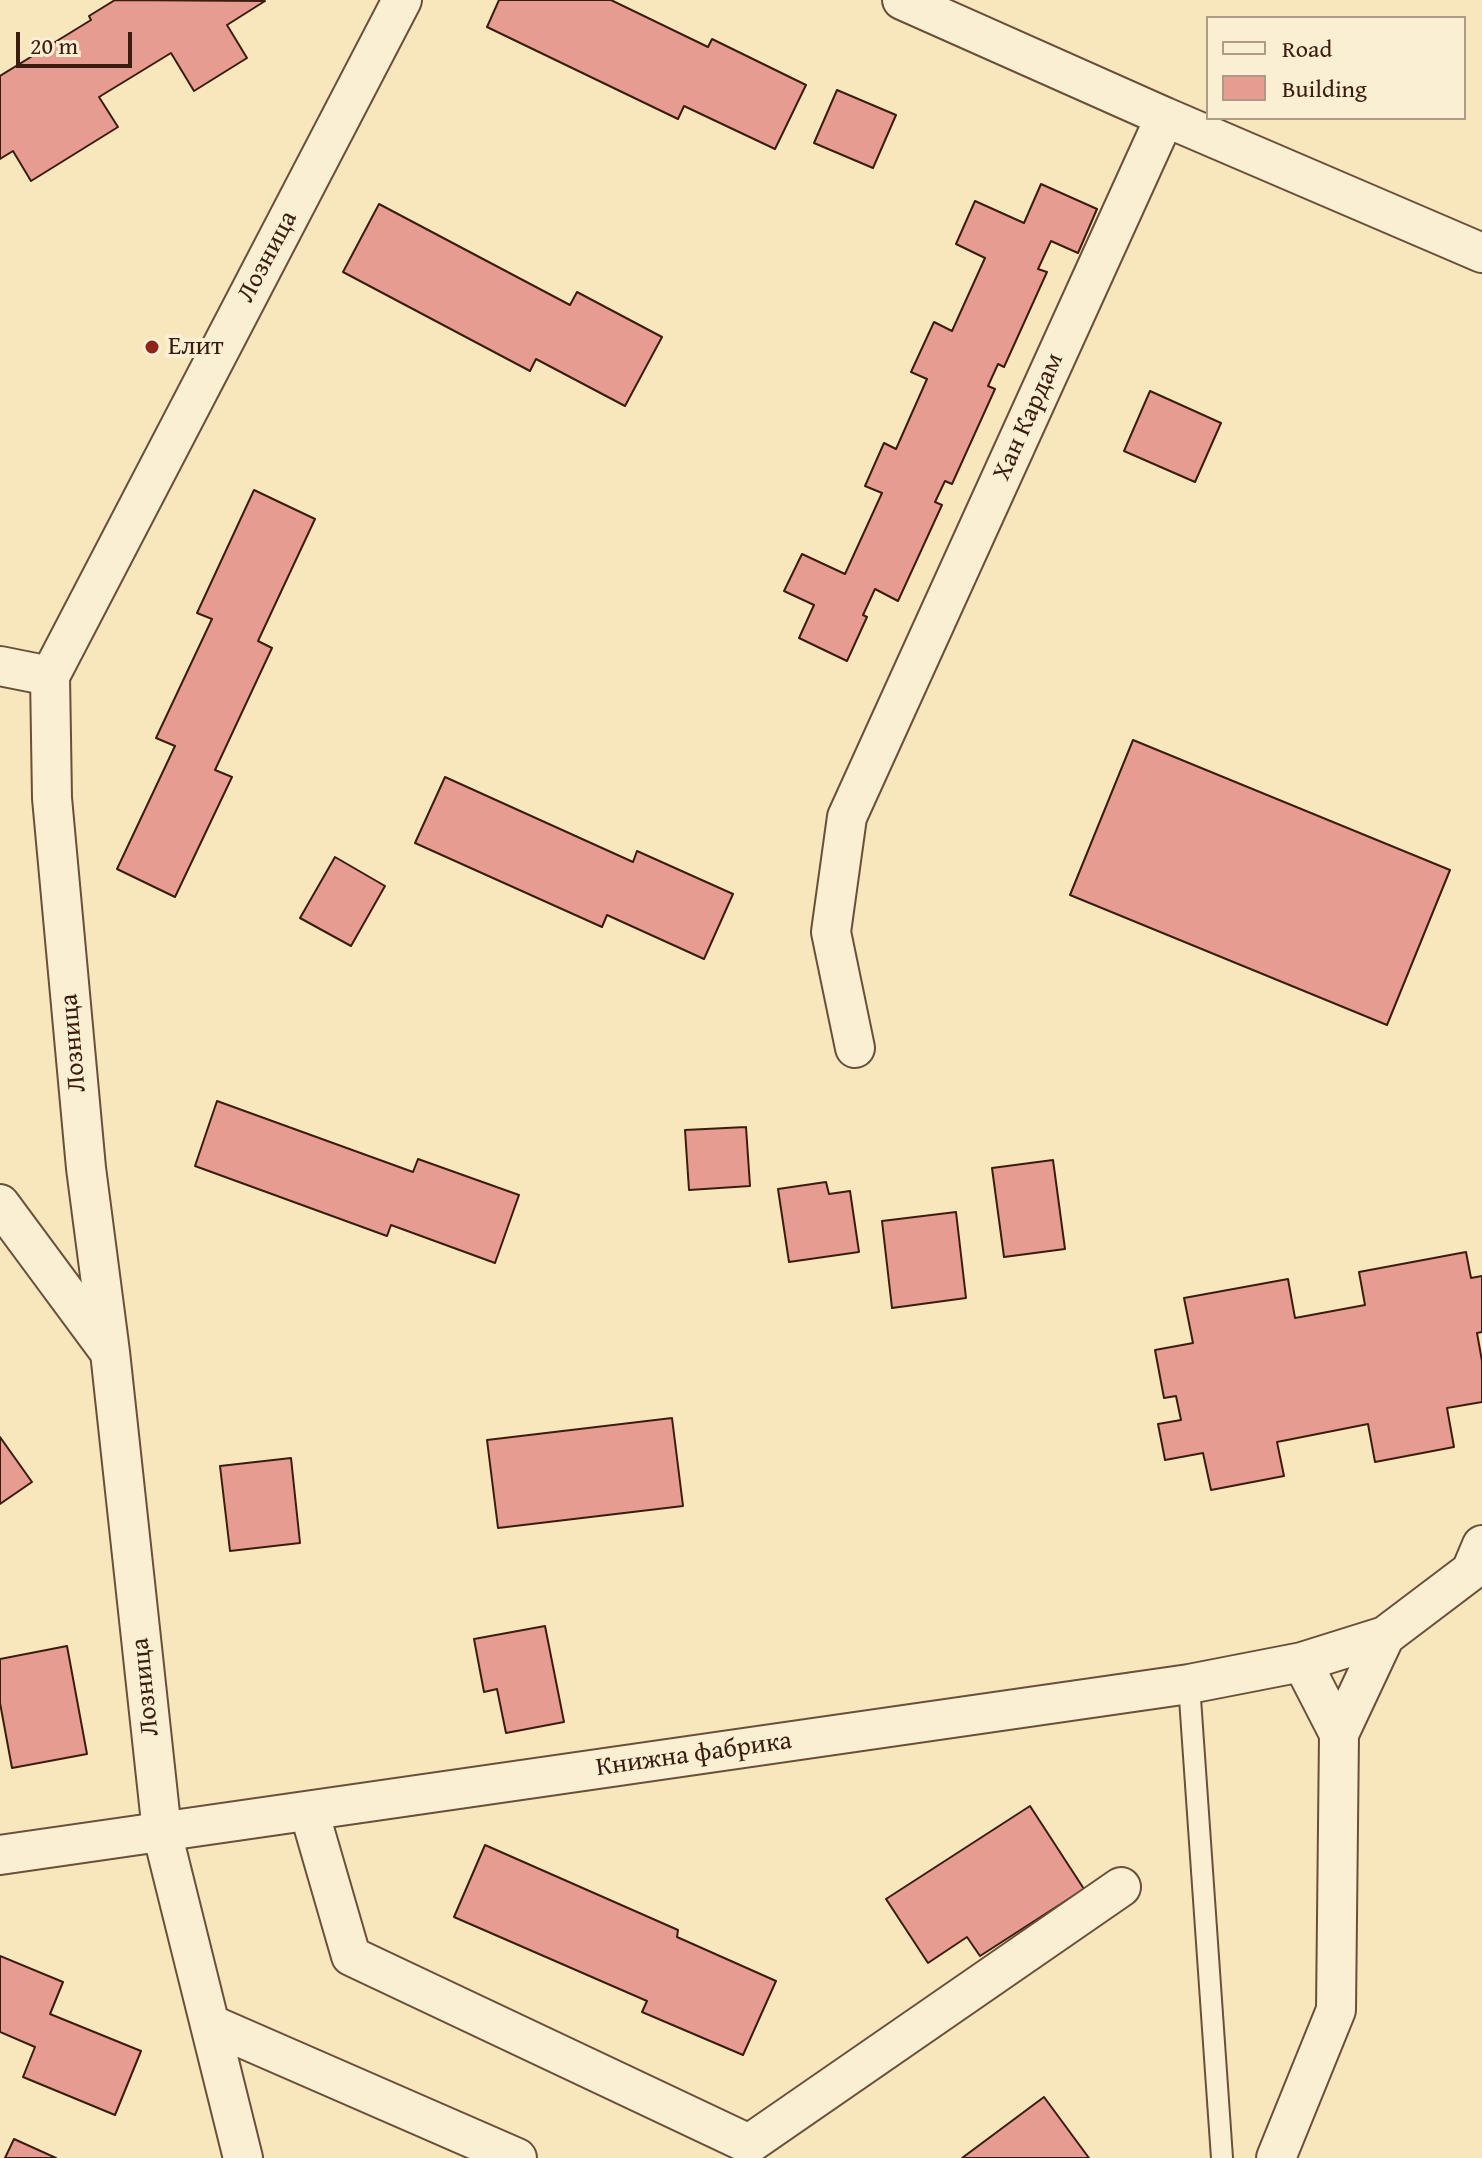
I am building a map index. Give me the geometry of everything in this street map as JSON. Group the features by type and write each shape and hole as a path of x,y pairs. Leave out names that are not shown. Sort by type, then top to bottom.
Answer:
{"street":[{"name":"Лозница","path":"243,2158 162,1832 110,1352 86,1168 52,798 50,676 402,0"},
{"path":"902,0 1482,253"},
{"name":"Хан Кардам","path":"855,1048 831,932 847,817 1165,117"},
{"path":"0,666 50,676"},
{"path":"0,1204 110,1352"},
{"path":"1276,2158 1336,2010 1339,1734 1385,1636 1471,1571 1482,1545"},
{"name":"Книжна фабрика","path":"0,1855 1189,1684 1302,1662 1385,1636"},
{"path":"1302,1662 1339,1734"},
{"path":"309,1811 351,1956 749,2144 1121,1887"},
{"path":"210,2024 517,2158"}],"lane":[{"path":"1189,1684 1222,2158"}],"building":[{"path":"115,0 265,1 227,25 247,58 194,91 171,53 99,97 118,127 31,181 13,151 0,159 0,76 91,20 89,16"},
{"path":"499,0 611,0 708,47 712,39 806,85 775,149 684,106 678,119 487,27"},
{"path":"837,90 896,115 873,168 814,143"},
{"path":"1041,184 1097,209 1078,253 1051,241 1038,269 1047,272 1004,367 998,364 988,386 995,389 952,484 945,481 935,502 942,505 898,601 875,589 863,615 867,617 847,661 799,638 814,605 784,591 802,554 845,574 882,493 865,486 884,443 896,449 927,379 911,372 934,322 952,331 985,258 956,244 975,201 1024,223"},
{"path":"379,204 570,305 577,292 662,337 625,406 536,359 530,371 343,272"},
{"path":"1150,391 1221,423 1195,482 1124,451"},
{"path":"254,490 315,519 258,641 272,648 215,770 232,777 175,897 117,869 175,746 156,738 212,619 197,613"},
{"path":"1133,740 1450,870 1387,1025 1070,895"},
{"path":"445,777 633,862 637,851 733,894 704,959 607,915 602,927 415,843"},
{"path":"335,857 385,886 351,946 300,918"},
{"path":"217,1101 413,1172 418,1159 519,1195 495,1263 391,1225 387,1236 195,1166"},
{"path":"746,1127 750,1186 689,1190 685,1130"},
{"path":"1053,1160 1065,1249 1004,1257 992,1168"},
{"path":"826,1182 829,1194 850,1191 859,1252 789,1262 778,1189"},
{"path":"956,1212 966,1298 892,1308 882,1221"},
{"path":"1466,1252 1471,1278 1482,1276 1482,1332 1477,1333 1482,1361 1482,1402 1447,1408 1454,1447 1375,1462 1368,1424 1277,1442 1284,1476 1211,1490 1203,1453 1165,1460 1158,1424 1181,1420 1176,1396 1164,1398 1155,1350 1193,1343 1184,1298 1288,1279 1295,1318 1365,1305 1359,1272"},
{"path":"672,1418 683,1506 498,1528 487,1440"},
{"path":"0,1437 32,1482 0,1504"},
{"path":"291,1458 300,1543 230,1551 220,1466"},
{"path":"545,1626 564,1722 506,1733 497,1689 484,1692 474,1639"},
{"path":"67,1646 87,1754 12,1768 0,1703 0,1659"},
{"path":"1030,1806 1084,1889 980,1956 967,1937 928,1963 886,1899"},
{"path":"485,1845 678,1930 677,1937 776,1981 743,2055 642,2012 647,2001 454,1917"},
{"path":"0,1956 63,1982 50,2014 141,2051 115,2115 23,2077 35,2047 0,2032"},
{"path":"1044,2097 1089,2158 962,2158"},
{"path":"14,2139 56,2158 5,2158"}],"place":[{"name":"Елит","path":"152,347"}]}
